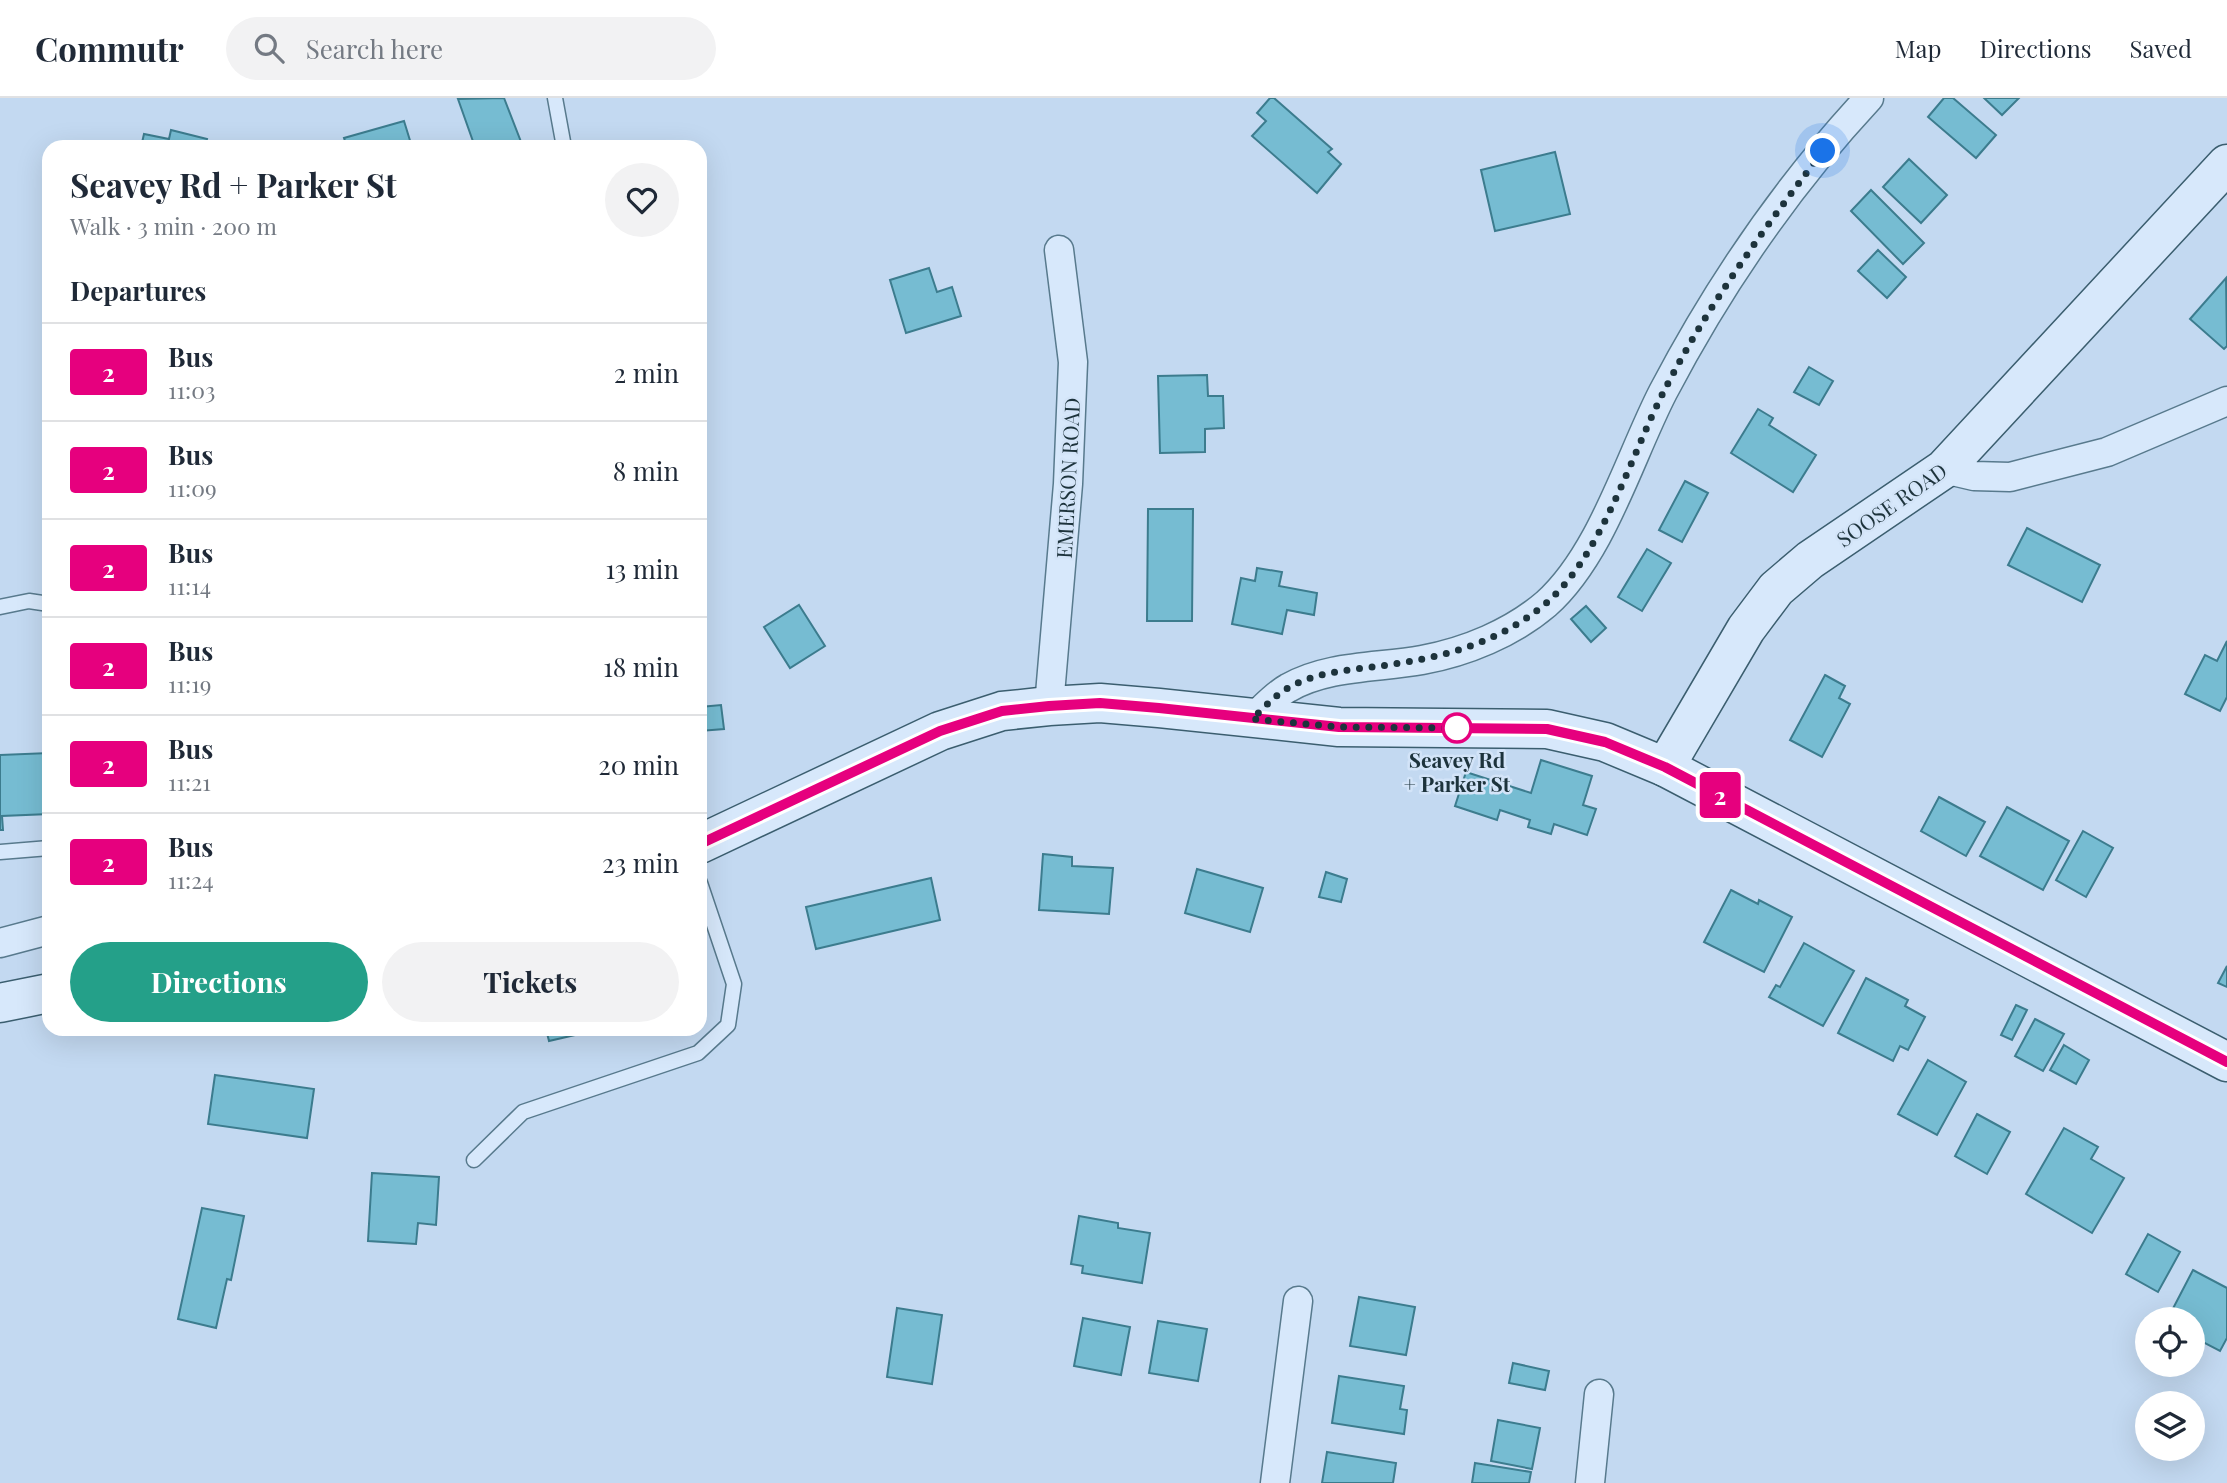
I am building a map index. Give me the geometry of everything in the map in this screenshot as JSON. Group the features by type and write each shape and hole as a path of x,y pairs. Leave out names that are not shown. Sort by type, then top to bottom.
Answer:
{"street":[{"path":"1252,719 1287,688 1332,672 1423,660 1465,649 1512,629 1546,603 1568,580 1606,517 1662,394 1710,307 1831,141 1869,98"},
{"name":"SOOSE ROAD","path":"1665,767 1746,629 1776,589 1810,560 1944,469 2227,164"},
{"name":"EMERSON ROAD","path":"1049,706 1067,497 1073,362 1059,250"},
{"path":"1944,469 1974,476 2010,477 2107,452 2227,401"},
{"path":"707,841 940,731 1002,711 1100,703 1339,727 1547,729 1605,742 1665,767 2227,1062"},
{"path":"0,943 42,932"},
{"path":"0,1003 42,994"},
{"path":"1275,1483 1298,1301"},
{"path":"1590,1483 1600,1394"}],"lane":[{"path":"555,98 563,140"},
{"path":"0,607 29,601 42,603"},
{"path":"0,852 42,849"},
{"path":"474,1160 523,1112 698,1053 728,1025 734,984 707,904"}],"building":[{"path":"504,98 520,140 473,140 458,99"},
{"path":"1270,98 1274,98 1332,149 1328,152 1341,164 1317,193 1252,136 1266,121 1257,113"},
{"path":"1944,98 1953,98 1996,135 1976,158 1928,117"},
{"path":"1984,98 2019,98 2002,115"},
{"path":"404,121 410,140 345,140 344,138"},
{"path":"171,130 207,139 143,140 144,134 169,139"},
{"path":"1555,152 1570,214 1495,231 1481,170"},
{"path":"1909,159 1947,195 1921,223 1883,187"},
{"path":"1871,190 1924,243 1903,264 1851,211"},
{"path":"1878,250 1906,277 1887,298 1858,271"},
{"path":"929,268 937,292 952,287 961,316 906,333 890,280"},
{"path":"2226,278 2227,346 2224,349 2190,319"},
{"path":"1809,367 1833,381 1819,405 1794,392"},
{"path":"1207,375 1208,396 1223,396 1224,428 1205,429 1205,452 1160,453 1158,376"},
{"path":"1758,409 1773,418 1769,425 1816,455 1793,492 1731,453"},
{"path":"1685,481 1708,493 1682,542 1659,530"},
{"path":"1148,509 1193,509 1192,621 1147,621"},
{"path":"2027,528 2100,565 2082,602 2008,565"},
{"path":"1647,549 1671,563 1642,611 1618,597"},
{"path":"1257,568 1282,572 1279,586 1317,593 1314,615 1287,610 1282,634 1232,624 1241,578 1255,581"},
{"path":"799,605 825,646 790,668 764,627"},
{"path":"1586,606 1606,628 1591,642 1571,619"},
{"path":"2227,641 2227,697 2220,711 2185,694 2205,655 2217,661"},
{"path":"1825,675 1845,686 1839,698 1850,704 1822,757 1790,740"},
{"path":"721,705 724,729 707,730 707,706"},
{"path":"42,753 42,814 2,816 3,830 0,830 0,755"},
{"path":"1541,760 1592,776 1583,805 1596,809 1587,835 1554,824 1551,834 1528,827 1530,820 1500,810 1497,820 1455,806 1466,772 1531,793"},
{"path":"1939,797 1985,822 1966,856 1921,831"},
{"path":"2007,807 2069,841 2043,890 1980,856"},
{"path":"2083,831 2113,848 2086,897 2056,880"},
{"path":"1043,854 1072,857 1072,866 1113,868 1109,914 1039,910"},
{"path":"1197,869 1263,888 1250,932 1185,913"},
{"path":"1326,872 1347,879 1341,902 1319,897"},
{"path":"931,878 940,920 816,949 806,907"},
{"path":"1731,890 1758,904 1759,900 1792,917 1764,972 1704,942"},
{"path":"1804,943 1854,971 1823,1026 1769,997 1776,985 1780,987"},
{"path":"2227,966 2227,987 2218,983"},
{"path":"1866,978 1908,1000 1905,1006 1925,1017 1908,1050 1900,1046 1893,1061 1838,1033"},
{"path":"2016,1005 2027,1010 2012,1040 2001,1035"},
{"path":"2035,1019 2064,1034 2043,1071 2015,1056"},
{"path":"548,1036 571,1036 549,1041"},
{"path":"2064,1045 2089,1060 2076,1084 2050,1070"},
{"path":"1928,1060 1966,1082 1937,1135 1898,1114"},
{"path":"215,1075 314,1089 307,1138 208,1124"},
{"path":"1977,1114 2010,1132 1987,1174 1955,1156"},
{"path":"2064,1128 2098,1147 2091,1159 2124,1178 2092,1233 2026,1194"},
{"path":"372,1173 439,1177 436,1225 418,1223 416,1244 368,1241"},
{"path":"202,1208 244,1216 231,1280 227,1279 216,1328 178,1319"},
{"path":"1079,1216 1118,1223 1118,1228 1150,1233 1142,1283 1082,1273 1083,1266 1071,1264"},
{"path":"2148,1234 2180,1252 2158,1292 2126,1274"},
{"path":"2193,1270 2227,1288 2227,1338 2220,1351 2205,1343 2205,1307 2174,1307"},
{"path":"1359,1297 1415,1307 1406,1355 1350,1346"},
{"path":"897,1308 942,1315 932,1384 887,1377"},
{"path":"1083,1318 1130,1327 1121,1375 1074,1366"},
{"path":"1158,1321 1207,1329 1198,1381 1149,1373"},
{"path":"1513,1363 1549,1371 1545,1390 1509,1383"},
{"path":"1339,1376 1404,1386 1400,1409 1407,1410 1404,1434 1332,1423"},
{"path":"1498,1420 1540,1428 1532,1469 1491,1461"},
{"path":"1327,1452 1396,1463 1393,1483 1322,1483"},
{"path":"1475,1463 1531,1472 1529,1483 1472,1483"}],"bus line":[{"name":"2","path":"707,841 940,731 1002,711 1100,703 1339,727 1547,729 1605,742 1665,767 2227,1062"}],"place":[{"name":"Seavey Rd + Parker St","path":"1457,728"}],"route":[{"path":"1457,728 1339,727 1252,719 1287,688 1332,672 1423,660 1465,649 1512,629 1546,603 1568,580 1606,517 1662,394 1710,307 1823,151"}]}
